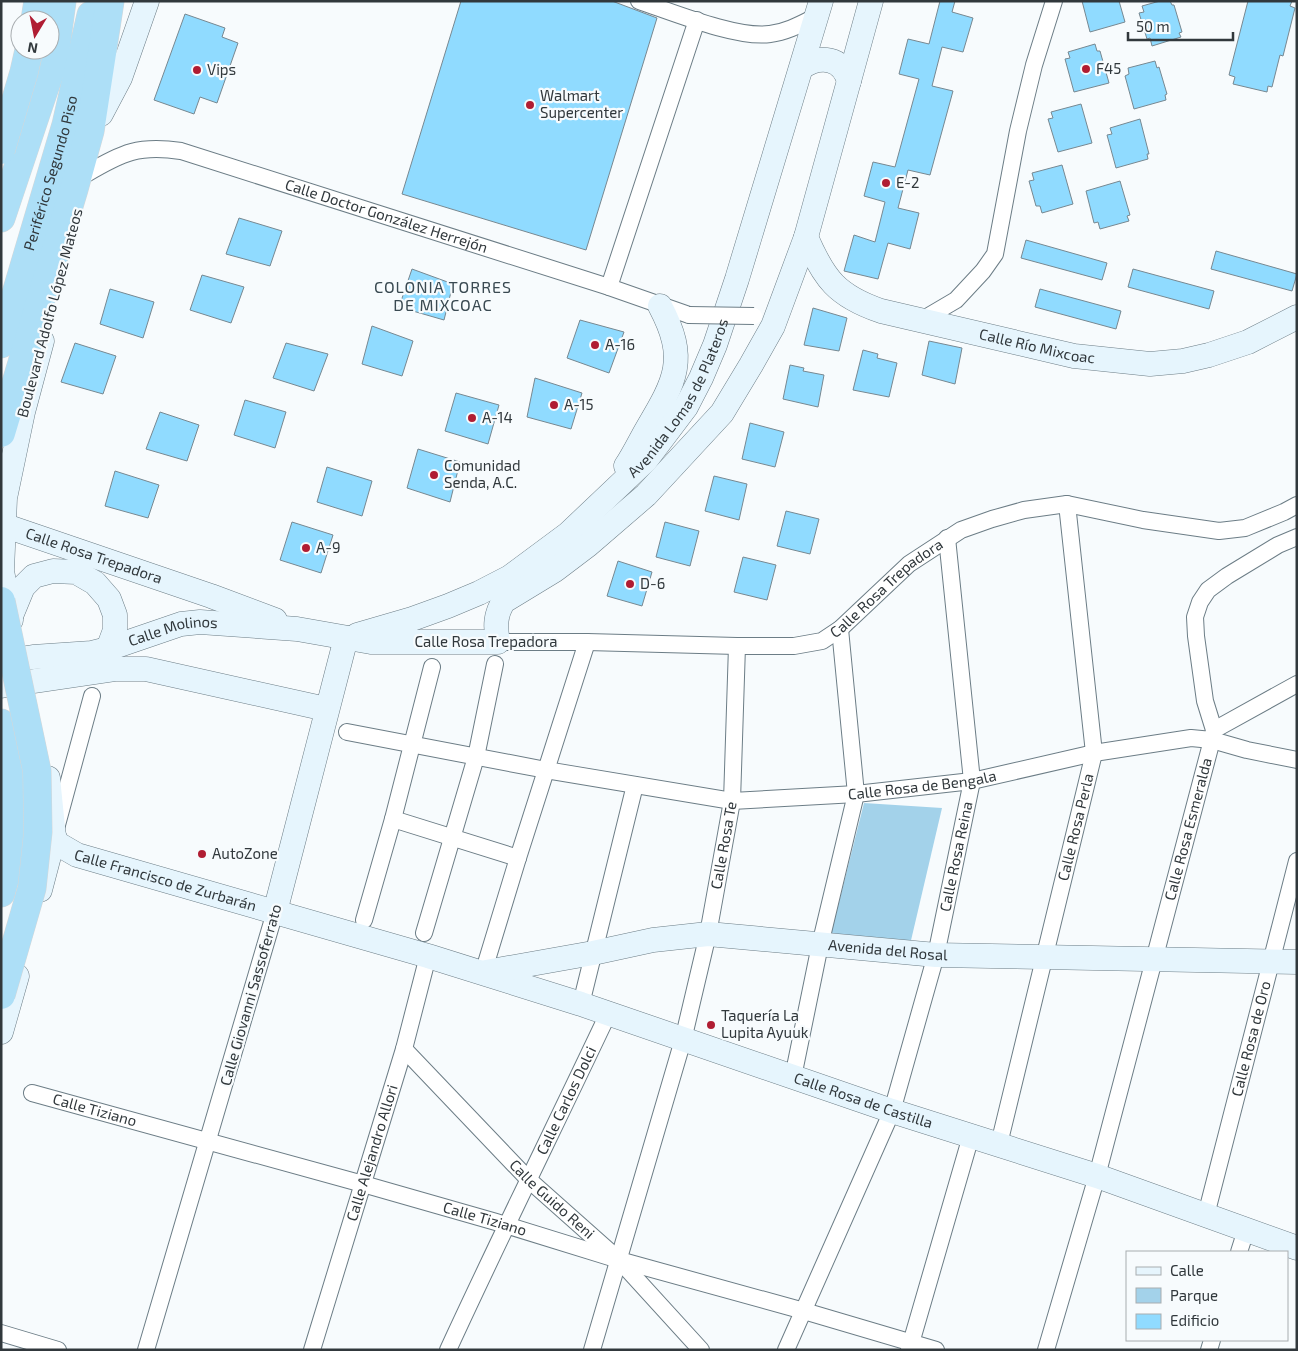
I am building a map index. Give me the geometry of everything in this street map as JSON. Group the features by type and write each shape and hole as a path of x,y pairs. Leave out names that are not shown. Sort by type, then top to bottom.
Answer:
{"highway":[{"path":"1,218 54,60 62,1"},
{"path":"1,294 56,122 80,26 82,1"},
{"name":"Periférico Segundo Piso","path":"1,344 66,124 94,1"},
{"path":"1,433 80,181 111,1"},
{"path":"1,150 27,60"},
{"path":"4,112 48,77"},
{"path":"1,995 32,888 38,832 37,771 8,615"},
{"path":"1,723 12,773 16,818 14,841 1,893"},
{"path":"1,754 5,774 7,818 1,854"}],"main road":[{"name":"Boulevard Adolfo López Mateos","path":"8,615 2,571 5,498 23,412 80,181 101,114 109,67 111,1"},
{"path":"101,114 120,78 147,1"},
{"name":"Avenida Lomas de Plateros","path":"496,653 496,618 504,601 555,570 646,495 722,413 773,326 806,237 871,1"},
{"name":"Avenida Lomas de Plateros","path":"346,638 412,619 448,606 510,577 568,534 646,460 686,407 702,378 737,279 819,8"},
{"path":"802,67 809,62 820,59 833,62 842,67 848,81"},
{"path":"4,112 19,60"},
{"name":"Calle Río Mixcoac","path":"806,237 816,262 828,279 857,303 881,311 1074,356 1150,364 1183,361 1248,342 1297,317"},
{"path":"608,495 665,400 675,374 676,347 670,326 660,306"},
{"name":"Calle Rosa Trepadora","path":"3,525 211,596 297,628"},
{"path":"8,615 23,587 34,576 53,571 76,572 96,583 109,599 115,615 115,630 108,650"},
{"name":"Calle Molinos","path":"1,662 108,650 181,624 200,622 297,628 346,638"},
{"name":"Calle Rosa Trepadora","path":"346,638 496,653"},
{"name":"Calle Giovanni Sassoferrato","path":"275,912 326,709 346,638"},
{"name":"Calle Molinos","path":"1,686 116,669 146,669 326,709"},
{"path":"1,1032 54,837 48,773 30,697"},
{"name":"Calle Francisco de Zurbarán","path":"54,837 58,844 77,855 428,956"},
{"name":"Avenida del Rosal","path":"484,973 653,940 708,934 936,955 1297,962"},
{"name":"Calle Rosa de Castilla","path":"428,956 581,1004 793,1076 892,1112 1097,1176 1206,1215 1243,1241 1297,1248"}],"street":[{"path":"639,1 742,33 768,35 798,26 819,8"},
{"path":"922,320 956,300 983,271 995,254 1018,131 1034,65 1054,1"},
{"path":"609,287 697,20"},
{"name":"Calle Doctor González Herrejón","path":"80,181 111,159 135,150 158,148 181,151 609,287 688,315 754,316 780,308"},
{"name":"Calle Rosa Trepadora","path":"496,653 587,642 794,646 822,641 840,629 909,564 947,538 961,530 1024,510 1066,504 1143,520 1219,531 1245,528 1268,518"},
{"name":"Calle Rosa Perla","path":"998,1144 1094,753 1066,504"},
{"path":"1278,545 1268,518 1297,505"},
{"path":"1297,537 1278,545 1208,590 1200,602 1195,617 1205,701 1213,736 1297,684"},
{"name":"Calle Rosa Reina","path":"786,1350 892,1112 936,955 972,781 947,538"},
{"path":"793,1076 820,945 856,794 840,629"},
{"path":"484,973 518,858 587,642"},
{"name":"Calle Rosa Te","path":"592,1350 683,1040 708,934 732,801 737,646"},
{"path":"424,933 476,757 496,653"},
{"path":"364,920 393,819 432,667"},
{"path":"54,837 92,696"},
{"path":"347,732 546,770"},
{"name":"Calle Rosa de Bengala","path":"546,770 732,801 856,794 972,781 1094,753 1213,736 1247,750 1297,760"},
{"name":"Calle Rosa Esmeralda","path":"1046,1350 1097,1176 1213,736"},
{"path":"581,1004 635,785"},
{"path":"393,819 518,858"},
{"name":"Calle Rosa de Oro","path":"1206,1215 1297,861"},
{"name":"Calle Giovanni Sassoferrato","path":"146,1350 275,912"},
{"name":"Calle Alejandro Allori","path":"312,1350 404,1048 428,956"},
{"name":"Calle Carlos Dolci","path":"448,1350 608,1014"},
{"name":"Calle Guido Reni","path":"404,1048 529,1180 619,1260 701,1350"},
{"name":"Calle Tiziano","path":"32,1093 506,1225 619,1260 804,1311 910,1346 936,1350"},
{"path":"910,1346 972,1136"},
{"path":"1,1333 58,1350"}],"green space":[{"path":"864,803 942,808 909,949 829,942"}],"building":[{"name":"Walmart Supercenter","path":"461,1 612,1 657,18 586,250 402,194"},
{"path":"940,1 955,1 952,12 973,18 963,52 942,47 932,86 953,91 930,175 908,170 898,208 919,213 910,249 888,243 878,279 844,271 854,235 875,242 885,202 864,196 873,162 895,167 919,79 899,74 908,39 929,44"},
{"path":"1082,1 1119,1 1125,22 1090,32"},
{"path":"1160,1 1170,1 1174,5 1182,32 1179,33 1181,37 1152,46 1150,38 1147,39 1139,13 1144,12 1142,6"},
{"path":"1248,1 1292,1 1290,6 1295,8 1283,56 1280,55 1272,87 1268,86 1267,92 1233,84 1235,77 1229,75"},
{"name":"Vips","path":"185,14 225,28 222,37 238,43 217,103 200,97 194,114 154,100"},
{"name":"F45","path":"1095,44 1097,51 1100,51 1109,83 1074,92 1065,59 1070,58 1068,52"},
{"path":"1155,61 1157,68 1159,67 1167,94 1165,95 1166,100 1134,109 1125,76 1129,74 1128,68"},
{"path":"1081,104 1092,143 1058,152 1048,119 1053,118 1051,112"},
{"path":"1140,119 1149,154 1147,154 1148,159 1116,168 1107,135 1112,134 1110,128"},
{"path":"1062,165 1073,204 1042,213 1040,206 1036,206 1029,181 1034,180 1032,173"},
{"path":"1120,181 1130,215 1127,216 1129,221 1100,229 1098,222 1094,223 1086,191"},
{"path":"239,218 282,231 270,266 226,254"},
{"path":"1026,240 1107,263 1102,280 1021,258"},
{"path":"1216,251 1297,274 1292,291 1211,269"},
{"path":"412,269 453,284 444,320 399,307"},
{"path":"1133,269 1214,291 1209,309 1128,287"},
{"path":"202,275 244,287 231,323 190,310"},
{"path":"110,289 154,302 143,338 100,324"},
{"path":"1040,289 1121,311 1116,329 1035,307"},
{"path":"813,308 847,318 839,351 804,345"},
{"name":"A-16","path":"580,320 624,332 609,373 567,358"},
{"path":"372,326 413,341 402,376 362,364"},
{"path":"929,341 962,348 955,384 922,375"},
{"path":"75,343 116,356 103,394 61,382"},
{"path":"286,343 328,354 314,391 273,378"},
{"path":"863,350 878,354 877,358 897,363 889,397 853,390"},
{"path":"790,365 804,368 803,371 824,375 818,407 783,399"},
{"name":"A-15","path":"535,378 582,393 571,429 527,417"},
{"name":"A-14","path":"456,393 499,405 488,444 445,431"},
{"path":"245,400 286,412 275,448 234,435"},
{"path":"160,412 199,425 187,461 146,449"},
{"path":"750,423 784,432 775,467 742,459"},
{"name":"Comunidad Senda, A.C.","path":"418,449 460,462 450,502 407,488"},
{"path":"327,467 372,481 362,516 317,502"},
{"path":"115,471 159,485 148,518 105,506"},
{"path":"714,476 747,484 739,520 705,511"},
{"path":"786,511 819,519 810,554 777,546"},
{"name":"A-9","path":"292,522 333,535 321,573 280,560"},
{"path":"665,522 699,531 690,566 656,557"},
{"path":"743,557 776,565 767,600 734,592"},
{"name":"D-6","path":"618,561 652,572 642,606 607,596"}],"place":[{"name":"F45","path":"1086,69"},
{"name":"Vips","path":"197,70"},
{"name":"Walmart Supercenter","path":"530,105"},
{"name":"E-2","path":"886,183"},
{"name":"A-16","path":"595,345"},
{"name":"A-15","path":"554,405"},
{"name":"A-14","path":"472,418"},
{"name":"Comunidad Senda, A.C.","path":"434,475"},
{"name":"A-9","path":"306,548"},
{"name":"D-6","path":"630,584"},
{"name":"AutoZone","path":"202,854"},
{"name":"Taquería La Lupita Ayuuk","path":"711,1025"}],"district":[{"name":"COLONIA TORRES DE MIXCOAC","path":"443,296"}]}
